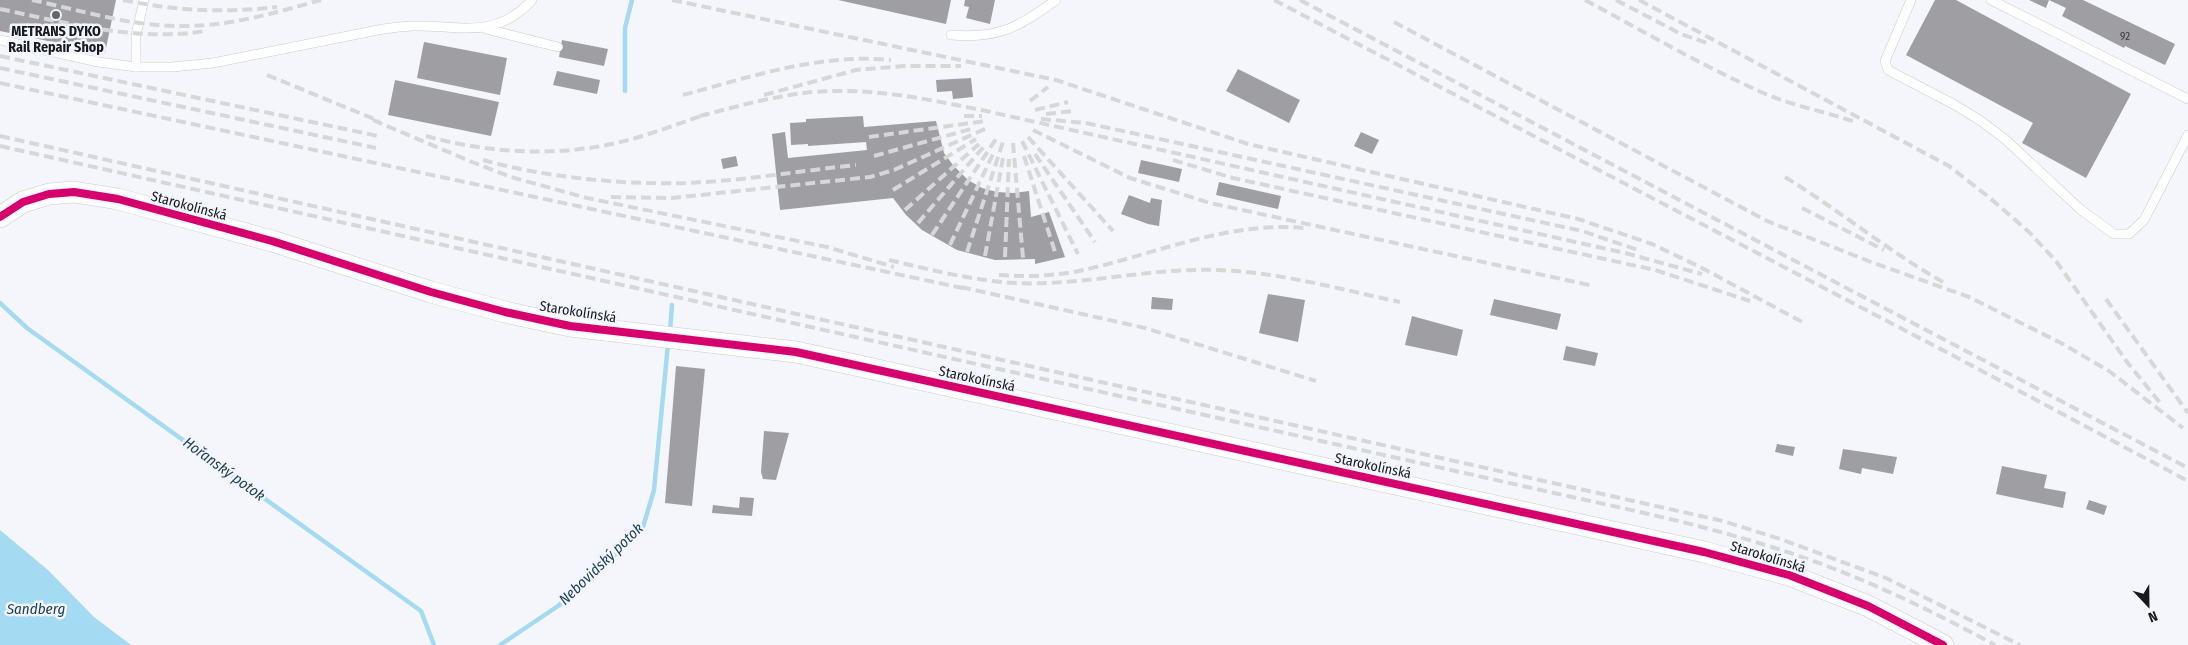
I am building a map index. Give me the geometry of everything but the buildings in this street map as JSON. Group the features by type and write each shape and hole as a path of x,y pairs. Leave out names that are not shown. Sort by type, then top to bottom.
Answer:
{"street":[{"name":"Starokolínská","path":"0,217 23,202 49,194 74,192 110,198 272,241 431,292 505,312 570,326 796,352 1704,552 1790,576 1868,606 1943,645"}],"lane":[{"path":"136,67 136,35 144,0"},
{"path":"483,28 511,18 532,0"},
{"path":"952,35 974,37 1001,32 1029,19 1056,0"},
{"path":"1911,0 1885,60 1888,70 1955,105 1981,121 2006,140 2080,210 2114,234 2129,234 2144,220 2188,135"},
{"path":"1991,0 2188,98"},
{"path":"0,40 98,62 136,67 198,65 383,29 412,26 483,28 558,47"}],"water":[{"name":"Sandberg","path":"0,530 48,570 94,617 131,645 0,645"}],"waterway":[{"name":"Nebovidský potok","path":"625,91 625,28 632,0"},
{"name":"Hořanský potok","path":"0,303 27,328 421,611 434,645"},
{"name":"Nebovidský potok","path":"670,331 672,305"},
{"name":"Nebovidský potok","path":"500,645 558,606 610,560 643,527 654,490 668,344"}],"railway":[{"path":"32,0 124,20 179,26 233,22 321,0"},
{"path":"123,0 162,7 200,10 277,7"},
{"path":"672,0 1056,80 1248,144 1578,219 1652,244 1702,268 1804,323"},
{"path":"1274,0 1952,355 2188,481"},
{"path":"1300,0 2188,468"},
{"path":"1585,0 1694,59 1761,92 1784,101 1855,122"},
{"path":"1616,0 1681,34 1710,44"},
{"path":"1639,0 1949,166 2029,232 2056,261 2127,362 2161,404"},
{"path":"0,9 76,25 127,33 179,34 205,31"},
{"path":"1394,22 1767,221 1871,262 1969,297 2061,343 2109,371 2183,428"},
{"path":"0,56 378,136"},
{"path":"683,95 760,74 812,63 864,59 891,60"},
{"path":"764,95 856,70 904,66 961,66"},
{"path":"0,68 376,148"},
{"path":"267,75 379,121"},
{"path":"0,83 967,289"},
{"path":"1030,101 1048,87"},
{"path":"700,116 767,99 801,93 854,91 911,97 986,111 1625,253 1702,274"},
{"path":"1035,110 1068,102"},
{"path":"1046,114 1073,111"},
{"path":"426,136 449,142 496,149 521,151 569,150 628,140 707,114"},
{"path":"964,116 982,116"},
{"path":"1041,119 1086,123 1582,231 1641,251"},
{"path":"373,120 511,177 587,198 827,247 894,267"},
{"path":"869,137 985,121"},
{"path":"611,197 672,198 870,177 894,170 987,128"},
{"path":"874,156 971,129"},
{"path":"1033,130 1130,178 1210,203 1594,286"},
{"path":"0,136 1723,521 1783,540 1886,578 2020,645"},
{"path":"1028,137 1113,231"},
{"path":"893,190 976,139"},
{"path":"932,235 996,139"},
{"path":"1022,141 1078,254"},
{"path":"967,252 1003,142"},
{"path":"1013,143 1023,258"},
{"path":"905,210 979,144"},
{"path":"918,223 986,144"},
{"path":"0,146 1675,520 1806,558 1916,604 1995,645"},
{"path":"950,245 993,154"},
{"path":"1035,154 1095,242"},
{"path":"1024,156 1056,255"},
{"path":"985,256 1003,158"},
{"path":"1005,257 1009,159"},
{"path":"483,160 531,171 583,179 636,183 686,183 728,180 856,165"},
{"path":"1173,160 1233,178 1655,270 1750,301"},
{"path":"1785,177 1943,282"},
{"path":"1802,208 1884,250"},
{"path":"999,275 1039,276 1069,273 1218,234 1275,227 1304,228"},
{"path":"889,260 967,277 1026,283 1067,282 1174,271 1240,271 1309,282 1400,302"},
{"path":"961,287 1145,328 1316,381"},
{"path":"2106,299 2188,413"}],"cycle path":[{"path":"0,217 23,202 49,194 74,192 118,199 272,241 431,292 505,312 570,326 796,352 1704,552 1789,575 1868,606 1943,645"}],"place":[{"name":"METRANS DYKO Rail Repair Shop","path":"56,15"}]}
